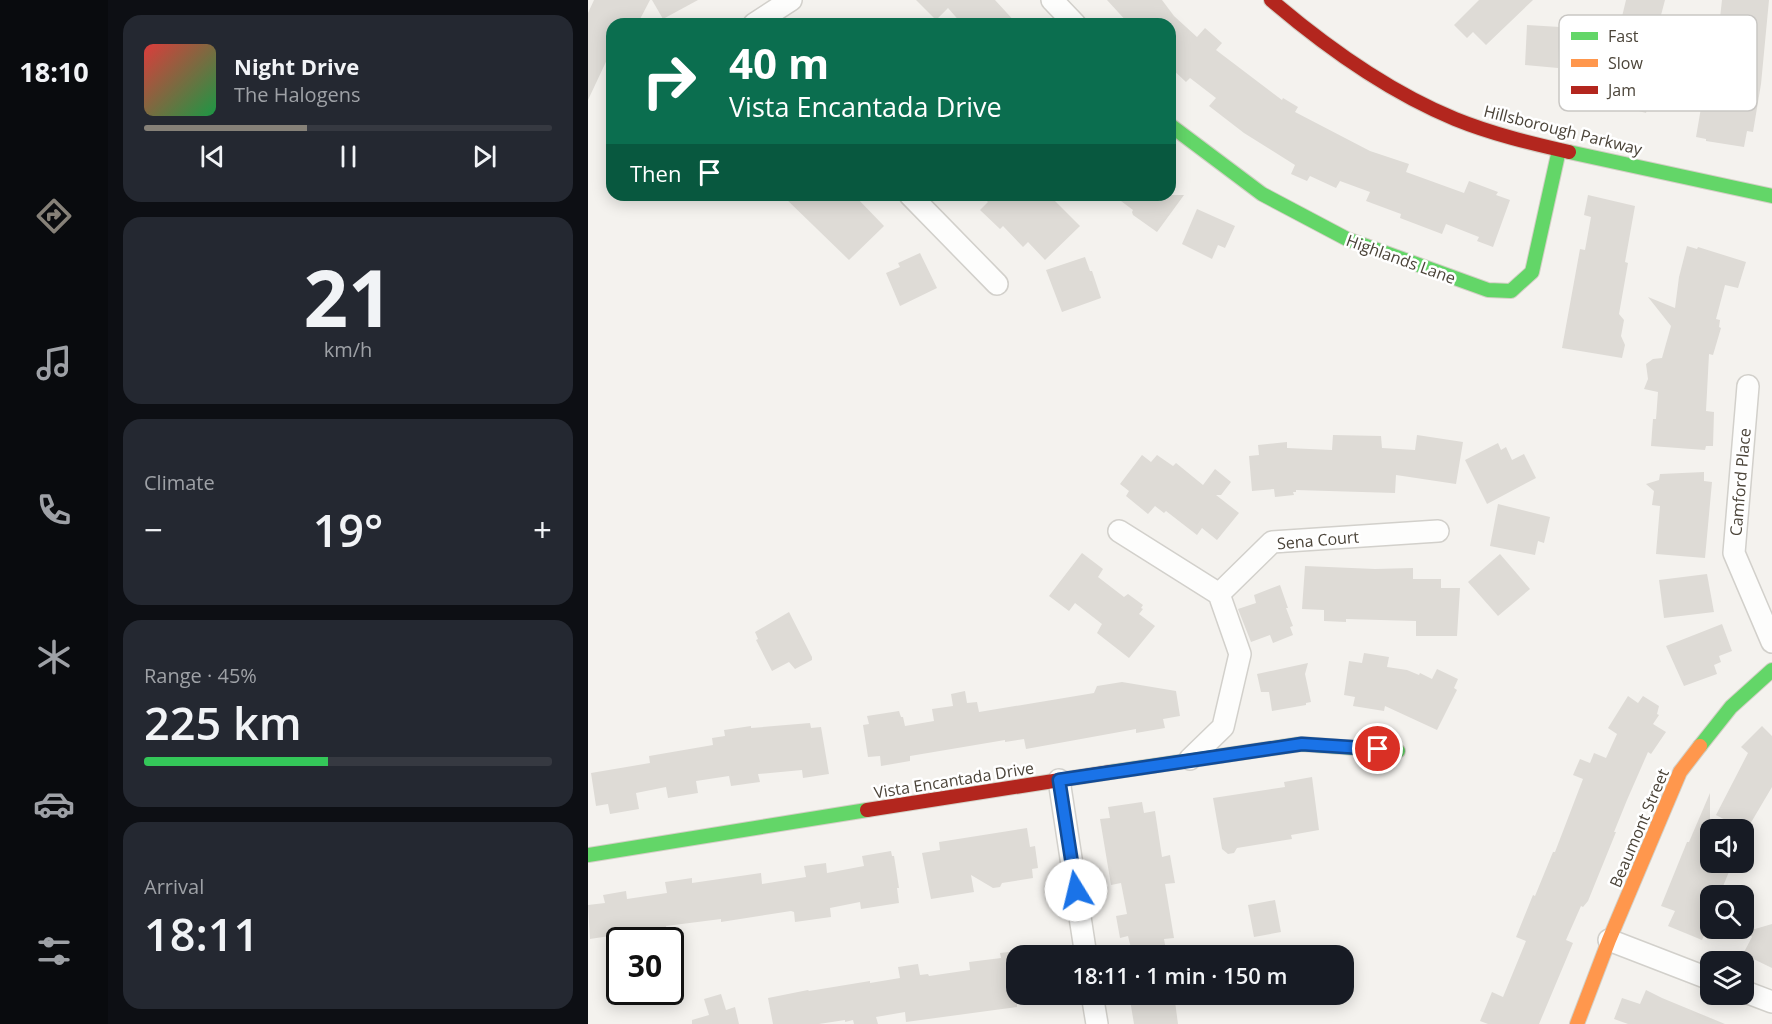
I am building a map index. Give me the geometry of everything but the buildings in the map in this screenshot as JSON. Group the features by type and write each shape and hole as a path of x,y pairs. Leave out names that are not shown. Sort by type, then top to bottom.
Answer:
{"street":[{"path":"777,18 791,0"},
{"path":"1052,0 1069,18"},
{"name":"Hillsborough Parkway","path":"1270,0 1294,21 1367,73 1434,109 1496,133 1559,150 1772,196"},
{"name":"Highlands Lane","path":"1176,130 1262,194 1347,239 1488,290 1511,291 1532,272 1559,150"},
{"path":"916,201 997,284"},
{"name":"Camford Place","path":"1748,386 1734,554 1772,642"},
{"path":"1119,531 1219,594 1239,654 1223,727 1190,759"},
{"name":"Sena Court","path":"1219,594 1272,542 1438,531"},
{"name":"Beaumont Street","path":"1577,1024 1680,772 1731,707 1772,670"},
{"name":"Vista Encantada Drive","path":"588,855 1190,759 1302,744 1398,751"},
{"path":"1059,780 1084,945"},
{"path":"1610,940 1700,975"},
{"path":"1754,995 1772,1002"},
{"path":"1094,1005 1097,1024"}],"traffic: fast":[{"path":"1176,130 1262,194 1347,239 1488,290 1511,291 1532,272 1559,150"},
{"path":"1569,152 1772,196"},
{"path":"1700,746 1731,707 1772,670"},
{"path":"1111,772 1301,744 1398,751"},
{"path":"588,855 867,810"}],"traffic: slow":[{"path":"1577,1024 1609,940 1680,772 1700,746"}],"traffic: jam":[{"path":"1271,0 1358,67 1430,108 1483,129 1569,152"},
{"path":"867,810 1111,772"}],"route":[{"path":"1076,890 1059,780 1302,744 1378,749"}]}
